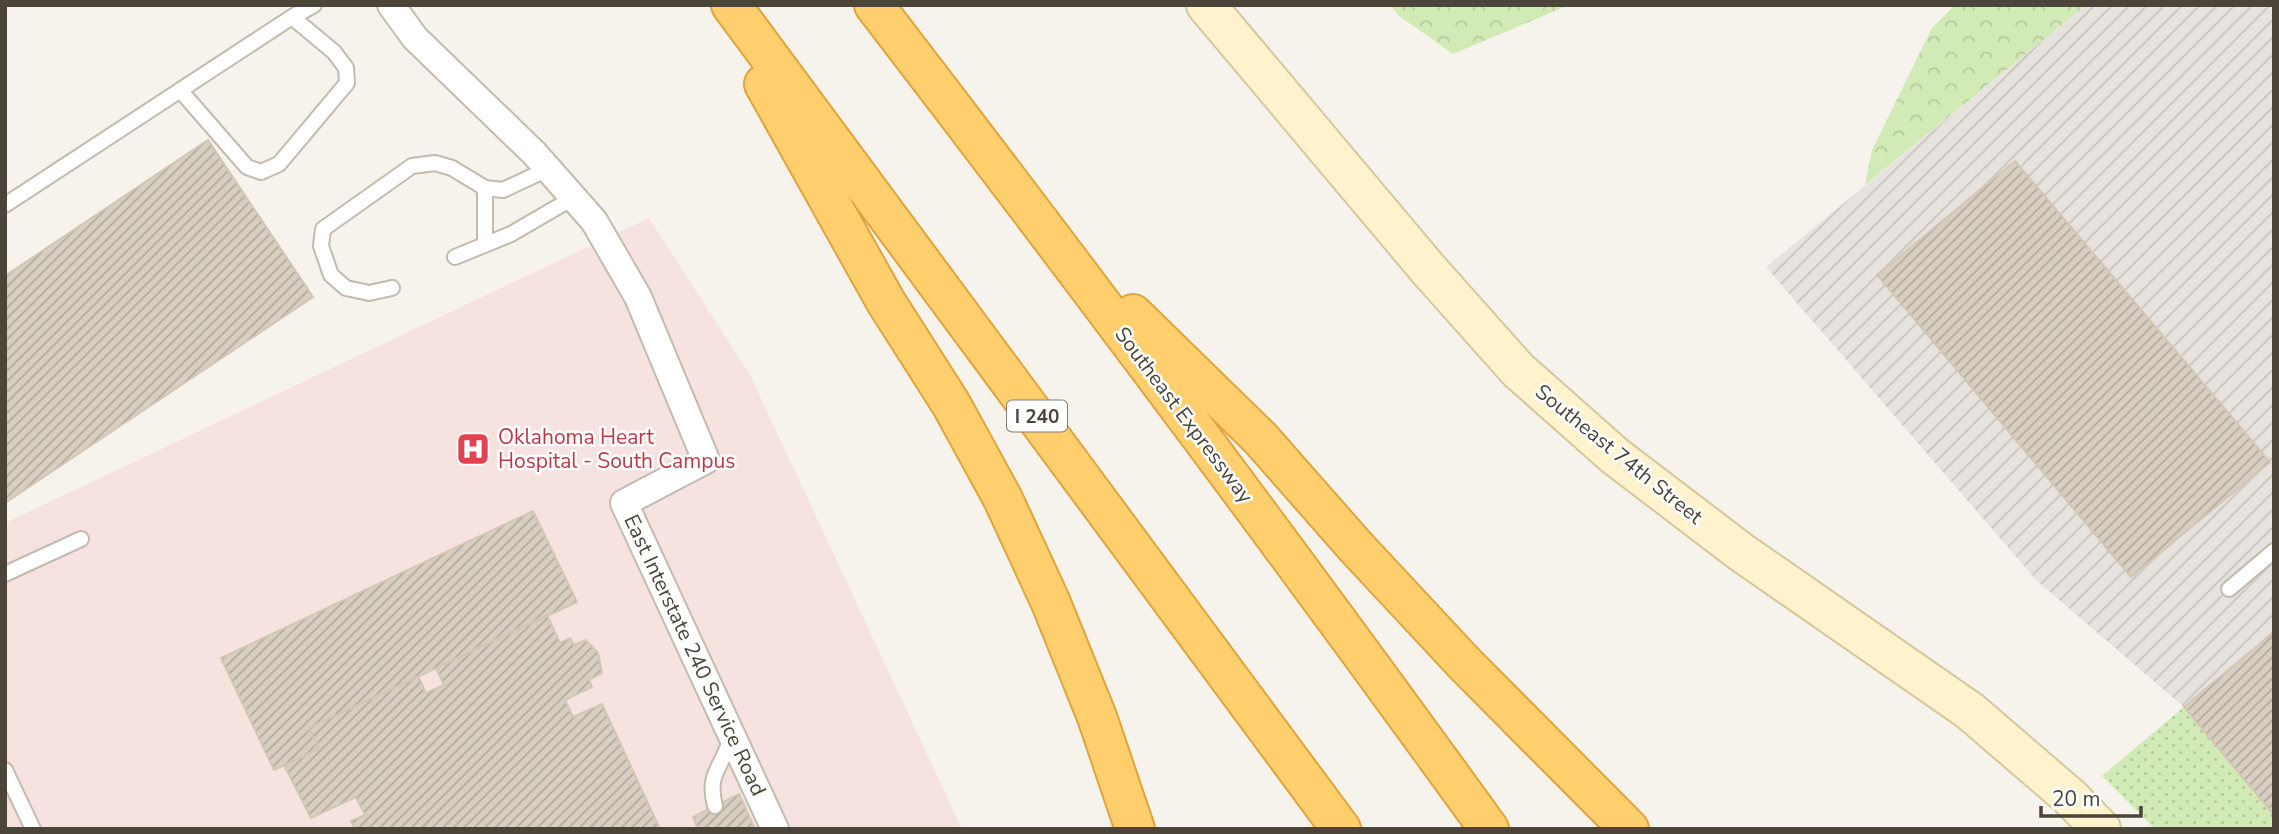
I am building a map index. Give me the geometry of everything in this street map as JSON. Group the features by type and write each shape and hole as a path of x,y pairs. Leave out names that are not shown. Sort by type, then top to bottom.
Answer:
{"highway":[{"path":"721,5 886,302 951,404 1003,499 1051,603 1097,717 1135,829"},
{"name":"I 240","path":"731,5 1341,829"},
{"name":"Southeast Expressway","path":"874,5 1049,232 1489,829"},
{"path":"1049,232 1261,439 1355,547 1465,664 1629,829"}],"street":[{"name":"East Interstate 240 Service Road","path":"391,5 415,38 548,169 594,221 638,298 706,460 624,503 775,829"},
{"name":"Southeast 74th Street","path":"1206,5 1428,269 1518,370 1615,456 1741,552 1970,711 2071,798 2101,829"}],"lane":[{"path":"5,205 314,5"},
{"path":"180,90 247,167 261,172 279,164 347,83 346,68 334,52 292,17"},
{"path":"392,288 369,293 346,288 331,275 321,246 323,229 412,166 435,163 452,168 485,188 503,190 548,169"},
{"path":"485,188 485,245"},
{"path":"454,257 511,233 573,198"},
{"path":"5,575 81,540"},
{"path":"2229,589 2274,551"},
{"path":"715,806 712,777 728,751 732,736"},
{"path":"5,770 33,829"}],"shaded area":[{"path":"2086,5 2274,5 2274,632 2184,707 2037,581 1766,267"},
{"name":"Oklahoma Heart Hospital - South Campus","path":"649,218 750,375 962,829 5,829 5,523"}],"green space":[{"path":"1390,5 1569,5 1453,54 1398,15"},
{"path":"1955,5 2086,5 1865,185 1872,150 1932,28"},
{"path":"2184,707 2274,815 2274,829 2155,829 2102,776"}],"building":[{"path":"208,140 313,297 5,503 5,276"},
{"path":"2015,161 2270,462 2131,577 1877,275"},
{"path":"533,511 577,602 309,728 319,749 274,770 221,658"},
{"path":"547,615 560,643 570,638 574,645 586,640 598,653 602,673 589,680 592,687 565,700 573,717 602,704 660,829 355,829 351,821 365,815 356,797 311,818 284,765 319,749 309,728 418,676 426,693 444,685 436,668"},
{"path":"2274,632 2274,815 2184,707"},
{"path":"739,794 755,829 698,829 693,817"}],"place":[{"name":"Oklahoma Heart Hospital - South Campus","path":"473,449"}]}
